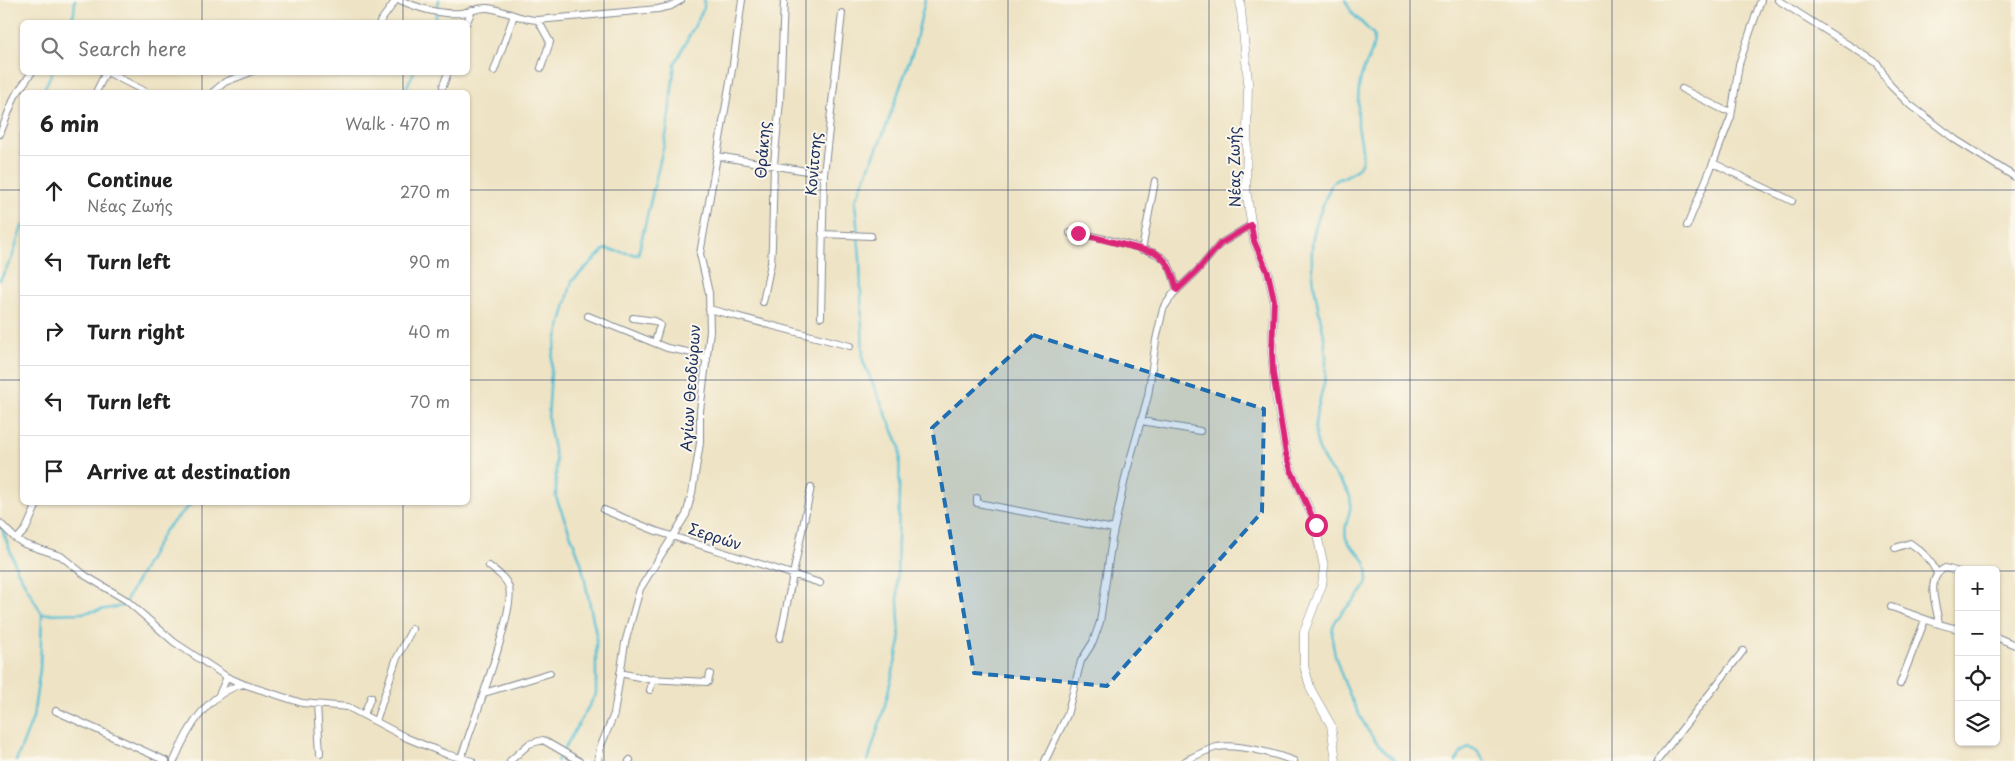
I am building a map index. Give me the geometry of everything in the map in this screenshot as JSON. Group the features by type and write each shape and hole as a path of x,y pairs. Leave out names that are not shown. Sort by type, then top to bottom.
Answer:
{"street":[{"path":"382,20 398,0 445,13 462,13 490,8 529,20 658,9 671,6 681,0"},
{"name":"Αγίων Θεοδώρων","path":"598,761 600,748 614,714 625,643 640,590 686,515 692,493 700,443 700,411 710,331 707,285 700,254 742,0"},
{"name":"Θράκης","path":"763,302 771,263 774,164 780,101 784,0"},
{"name":"Νέας Ζωής","path":"1240,0 1248,82 1245,176 1251,225 1254,241 1268,273 1274,300 1273,373 1286,454 1291,470 1314,520 1322,553 1324,578 1304,632 1303,659 1308,682 1331,725 1336,761"},
{"path":"1687,226 1732,111 1739,64 1762,0"},
{"path":"1778,0 1877,63 1890,85 1910,105 1956,140 2015,177"},
{"path":"468,20 472,10"},
{"name":"Κονίτσης","path":"821,317 824,174 842,14"},
{"path":"494,71 514,15"},
{"path":"538,20 550,42 541,68"},
{"path":"0,134 15,96 30,75"},
{"path":"97,90 104,75"},
{"path":"112,75 142,90"},
{"path":"215,90 225,82 243,75"},
{"path":"443,86 447,75"},
{"path":"1682,89 1724,110 1732,111"},
{"path":"717,156 774,164 824,174"},
{"path":"1713,163 1792,201"},
{"path":"1142,250 1155,181"},
{"path":"1045,761 1053,748 1067,714 1081,661 1097,633 1114,529 1126,474 1148,396 1160,320 1168,301 1220,244 1251,225"},
{"path":"1070,234 1078,233 1156,253 1164,258 1170,267 1177,290"},
{"path":"822,234 871,236"},
{"path":"709,309 850,346"},
{"path":"588,316 667,348 698,354 707,360"},
{"path":"633,318 655,321 660,325 655,342"},
{"path":"1141,421 1200,431"},
{"path":"780,638 811,487"},
{"path":"977,498 977,503 1114,529"},
{"path":"17,539 26,529 37,505"},
{"name":"Σερρών","path":"604,510 672,537 820,583"},
{"path":"0,523 17,539 34,548 61,556 86,576 126,600 174,642 227,677 286,698 317,705 348,707 408,738 446,754 472,761"},
{"path":"1895,548 1910,543 1929,559 1937,573"},
{"path":"460,758 484,693 506,618 510,596 510,588 506,582 490,566"},
{"path":"1939,624 1933,586 1937,573 1945,568 1955,571"},
{"path":"1891,607 1911,613 1925,620 1955,628"},
{"path":"1900,684 1925,620"},
{"path":"376,721 396,660 412,629"},
{"path":"2000,639 2015,645"},
{"path":"1657,761 1690,722 1743,651"},
{"path":"484,693 550,673"},
{"path":"620,674 653,679 708,682 710,674"},
{"path":"219,695 227,677"},
{"path":"650,690 653,679"},
{"path":"174,761 200,714 219,695 243,684"},
{"path":"364,714 371,697"},
{"path":"317,705 320,753"},
{"path":"56,711 166,761"},
{"path":"510,761 528,744 542,740 579,761"},
{"path":"1184,761 1207,750 1227,746 1274,754 1294,761"},
{"path":"444,761 446,754"}],"highlighted area":[{"path":"1033,335 1264,409 1262,512 1107,686 974,673 932,428"}],"waterway":[{"path":"71,20 74,13 75,0"},
{"path":"435,20 439,0"},
{"path":"557,761 596,694 596,634 581,562 556,497 556,460 548,419 552,357 572,281 605,249 638,255 667,131 675,63 704,8 704,0"},
{"path":"868,761 885,705 900,642 897,582 900,447 863,361 860,258 855,201 886,127 914,48 925,0"},
{"path":"1345,0 1352,13 1374,35 1374,41 1371,54 1361,77 1359,90 1358,125 1362,160 1357,169 1332,183 1314,230 1312,253 1313,277 1326,350 1325,379 1316,417 1315,432 1317,445 1324,460 1349,494 1351,502 1345,533 1346,538 1363,559 1368,577 1362,592 1334,624 1332,635 1334,649 1338,665 1360,716 1376,742 1396,761"},
{"path":"44,90 51,75"},
{"path":"405,90 412,75"},
{"path":"0,280 12,258 20,232"},
{"path":"42,614 82,613 123,606 165,530 190,505"},
{"path":"2,528 17,570 42,614 40,669 33,718 16,761"},
{"path":"1456,761 1462,752 1469,747 1476,750 1485,761"}],"route":[{"path":"1078,233 1156,253 1164,258 1170,267 1177,290 1198,270 1220,244 1251,225 1254,241 1268,273 1274,300 1273,373 1286,454 1291,470 1316,525"}]}
